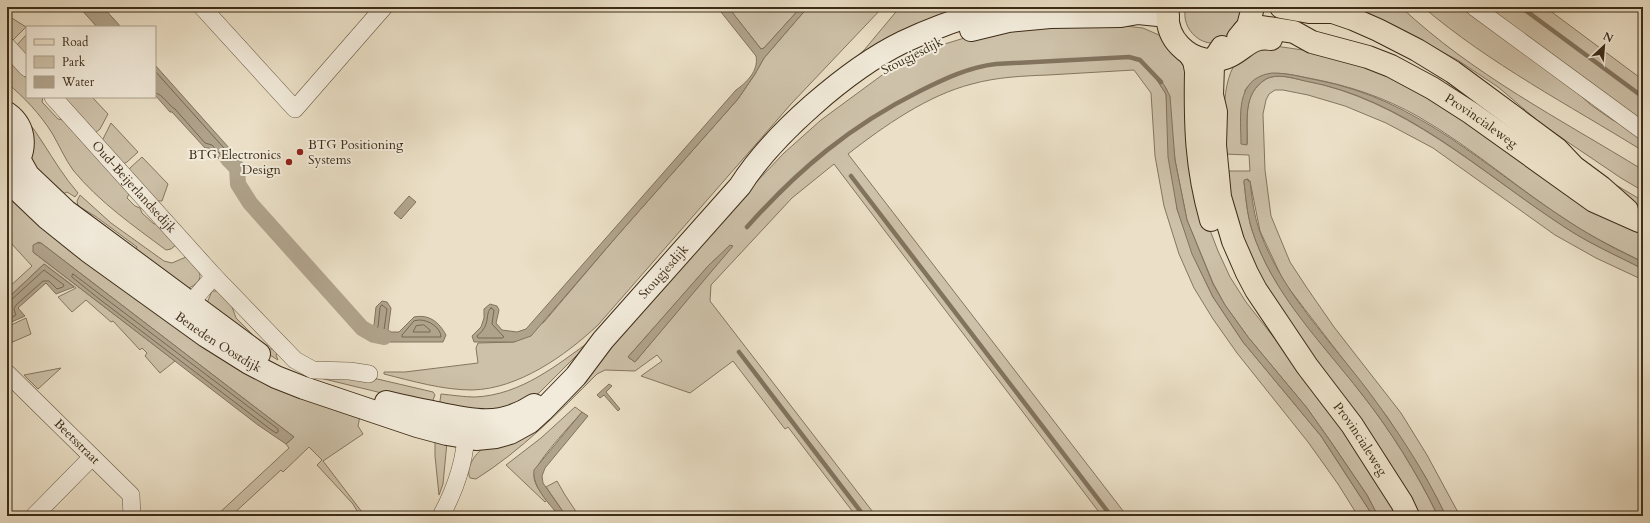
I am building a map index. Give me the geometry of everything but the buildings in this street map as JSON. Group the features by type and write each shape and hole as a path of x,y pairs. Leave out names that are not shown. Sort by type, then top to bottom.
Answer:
{"main road":[{"name":"Stougjesdijk","path":"466,429 489,438 504,436 530,422 576,376 603,340 740,186 772,144 838,85 870,61 902,43 951,22 1000,7"},
{"path":"1173,16 1176,41 1190,55 1202,59 1231,48 1250,20 1253,7"},
{"name":"Provincialeweg","path":"1281,7 1309,12 1324,8 1378,30 1417,50 1453,72 1557,149 1574,167 1602,187 1641,222"},
{"name":"Stougjesdijk","path":"740,186 760,171 812,122 862,83 895,62 927,46 969,31 1008,21 1050,17 1121,16 1138,13 1173,16"},
{"path":"1173,16 1186,36 1196,44 1209,48 1231,48"},
{"name":"Provincialeweg","path":"1408,516 1398,497 1352,425 1307,366 1256,290 1232,241 1220,197 1215,145 1216,112 1212,95 1213,66 1254,27 1294,32 1312,42 1368,57 1414,78 1471,114 1594,202 1641,222"},
{"name":"Provincialeweg","path":"1190,55 1194,61 1196,71 1196,135 1198,164 1206,202 1218,238 1234,274 1255,308 1269,328 1307,366"},
{"path":"7,113 18,124 23,137 22,151 13,166"},
{"name":"Beneden Oostdijk","path":"13,166 28,175 66,211 184,310 231,353 276,377 304,388 417,426 466,429"},
{"name":"Beneden Oostdijk","path":"7,180 63,231 184,310"}],"street":[{"path":"202,7 295,109 384,7"},
{"path":"1474,7 1643,131"},
{"path":"7,46 26,67"},
{"name":"Oud-Beijerlandsedijk","path":"54,98 214,276 284,349 301,364 313,370 319,371 350,371 368,374"},
{"path":"184,310 214,276"},
{"name":"Beetsstraat","path":"7,373 131,495 132,516"},
{"path":"441,516 458,475 466,447 466,429"},
{"path":"34,516 92,457"}],"green space":[{"path":"728,7 801,7 764,48 761,49"},
{"path":"808,7 883,7 791,104 598,325 585,337 540,369 506,384 489,388 461,390 428,385 384,374 384,372 405,372 478,363 476,348 478,343 514,342 544,322 617,236 738,99 764,58"},
{"path":"900,7 967,7 844,69 865,49"},
{"path":"1186,7 1245,7 1239,27 1226,39 1218,43 1210,43 1202,41 1190,30 1186,23"},
{"path":"1352,7 1401,7 1457,54 1487,75 1643,170 1643,191 1621,178 1544,126 1498,87 1459,61 1395,26"},
{"path":"1423,7 1462,7 1570,86 1591,105 1643,140 1643,151 1530,83 1475,47"},
{"path":"1482,7 1545,7 1643,80 1643,124"},
{"path":"7,15 26,27 12,41 7,36"},
{"path":"1042,26 1125,26 1143,28 1170,42 1185,63 1208,225 1230,277 1246,302 1331,410 1398,516 1378,516 1367,495 1307,408 1248,337 1225,305 1213,283 1187,220 1175,160 1167,90 1159,78 1157,80 1166,94 1177,209 1198,266 1213,297 1243,342 1321,436 1373,516 1358,516 1338,484 1308,442 1237,353 1213,319 1194,288 1179,254 1164,206 1155,156 1151,93 1134,70 1010,77 972,84 939,96 891,122 848,154 1127,516 1102,516 834,164 792,198 711,285 710,301 876,516 856,516 788,427 785,429 733,361 690,393 641,376 662,361 657,355 635,371 605,370 597,374 540,430 509,456 476,479 470,478 469,470 474,457 484,448 499,441 727,213 784,153 821,120 893,67 938,46 981,33","holes":["732,246 635,362 628,357 711,263"]},
{"path":"26,35 26,56 16,46"},
{"path":"1275,46 1317,52 1347,59 1399,79 1643,236 1643,262 1598,239 1571,223 1439,129 1406,110 1379,98 1351,88 1323,81 1282,74 1266,75 1259,78 1245,90 1247,144 1247,116 1250,100 1258,85 1266,79 1275,76 1284,76 1339,89 1374,103 1407,120 1439,140 1573,232 1643,269 1643,280 1596,258 1555,235 1433,148 1386,123 1345,106 1308,95 1283,90 1275,90 1269,94 1263,114 1265,170 1271,216 1290,262 1334,327 1401,413 1427,455 1460,516 1446,516 1426,478 1388,418 1284,282 1260,231 1250,181 1248,181 1248,179 1244,182 1250,224 1261,253 1272,275 1299,316 1383,422 1412,468 1438,516 1417,516 1282,319 1247,264 1225,171 1250,171 1249,155 1224,154 1225,100 1231,72 1237,62 1248,52"},
{"path":"7,57 26,78 26,98 43,98 42,102 58,119 64,120 130,192 127,198 135,206 140,208 142,213 154,224 158,223 177,244 171,249 166,250 129,223 94,193 70,166 52,133 42,119 26,100 7,83"},
{"path":"7,98 18,109 36,132 68,181 78,193 75,197 67,192 63,194 34,176 7,106"},
{"path":"64,98 93,98 108,114 100,129 95,133"},
{"path":"111,123 138,152 123,164 102,141"},
{"path":"142,157 168,184 162,201 156,201 129,171 130,168"},
{"path":"1611,182 1643,201 1643,210 1609,185"},
{"path":"7,189 178,323 361,411 358,426 363,434 323,461 365,516 360,516 353,504 317,465 322,460 309,447 283,472 281,470 231,516 216,516 289,448 286,444 294,437 41,243 38,242 33,252 175,361 160,373 145,356 147,353 142,348 140,350 113,321 111,322 86,300 72,312 58,297 76,288 44,264 7,299 7,289 32,266 10,242 7,244"},
{"path":"80,195 111,223 164,261 172,263 186,257 195,266 200,274 198,281 187,289 172,284 136,249 137,247 95,216 78,206 77,201"},
{"path":"212,291 217,291 231,304 236,318 267,349 275,349 278,352 276,355 278,360 265,352 207,303"},
{"path":"26,318 31,334 8,344 7,327"},
{"path":"593,339 540,392 528,401 509,411 439,408 441,394 475,397 508,391 523,385 566,359"},
{"path":"61,368 38,389 24,375"},
{"path":"356,374 433,392 435,395 431,405 316,377"},
{"path":"575,407 582,412 546,453 535,470 535,483 547,500 545,502 506,465 541,438"},
{"path":"435,439 447,442 443,484 439,495 435,456"},
{"path":"557,481 579,516 566,516 546,487"}],"water":[{"path":"79,7 103,7 120,26 96,26"},
{"path":"717,7 728,7 761,49 764,48 801,7 808,7 764,58 738,99 531,336 514,342 474,342 472,336 481,327 484,318 484,309 490,304 497,306 499,310 496,323 502,330 517,332 526,329 736,90 744,84 754,72 756,67 756,56"},
{"path":"156,66 247,168 236,178 209,148 205,148 172,112 170,112 156,96"},
{"path":"1272,73 1300,76 1317,80 1354,90 1388,103 1451,138 1571,223 1607,244 1643,262 1643,269 1573,232 1532,205 1441,140 1376,104 1342,90 1285,77 1275,76 1266,79 1258,85 1253,92 1248,108 1247,145 1241,144 1240,122 1242,100 1245,91 1251,82 1260,76"},
{"path":"1159,78 1170,96 1175,160 1187,220 1213,284 1225,305 1248,337 1307,408 1367,495 1378,516 1373,516 1321,436 1243,342 1213,297 1192,254 1177,209 1168,157 1166,94 1157,80"},
{"path":"1248,179 1248,181 1250,181 1252,200 1260,232 1281,276 1308,316 1369,392 1390,422 1420,468 1446,516 1438,516 1412,468 1383,422 1314,336 1285,296 1272,275 1261,253 1250,224 1244,182 1244,180"},
{"path":"409,196 416,202 401,219 394,213"},
{"path":"41,243 294,437 286,444 258,425 33,252 33,245"},
{"path":"730,245 733,246 635,362 628,357 708,266"},
{"path":"44,264 74,287 56,294 46,283 18,308 25,316 7,324 7,299"},
{"path":"382,301 387,302 391,308 388,330 391,332 399,332 414,317 419,316 429,318 440,326 446,335 443,342 377,342 370,340 363,332 374,325 376,307"},
{"path":"609,384 612,386 606,392 620,409 618,411 604,395 600,398 597,395"},
{"path":"582,412 588,416 545,468 542,476 543,483 566,516 559,516 538,489 534,476 534,470"}],"waterway":[{"path":"1521,7 1643,97"},
{"path":"747,227 786,186 827,150 848,134 920,91 957,74 996,64 1129,57 1140,60 1161,82"},
{"path":"228,159 237,168 238,184 250,203 362,328 374,335 384,337"},
{"path":"851,176 1111,516"},
{"path":"739,352 864,516"}],"place":[{"name":"BTG Positioning Systems","path":"300,152"},
{"name":"BTG Electronics Design","path":"289,162"}]}
